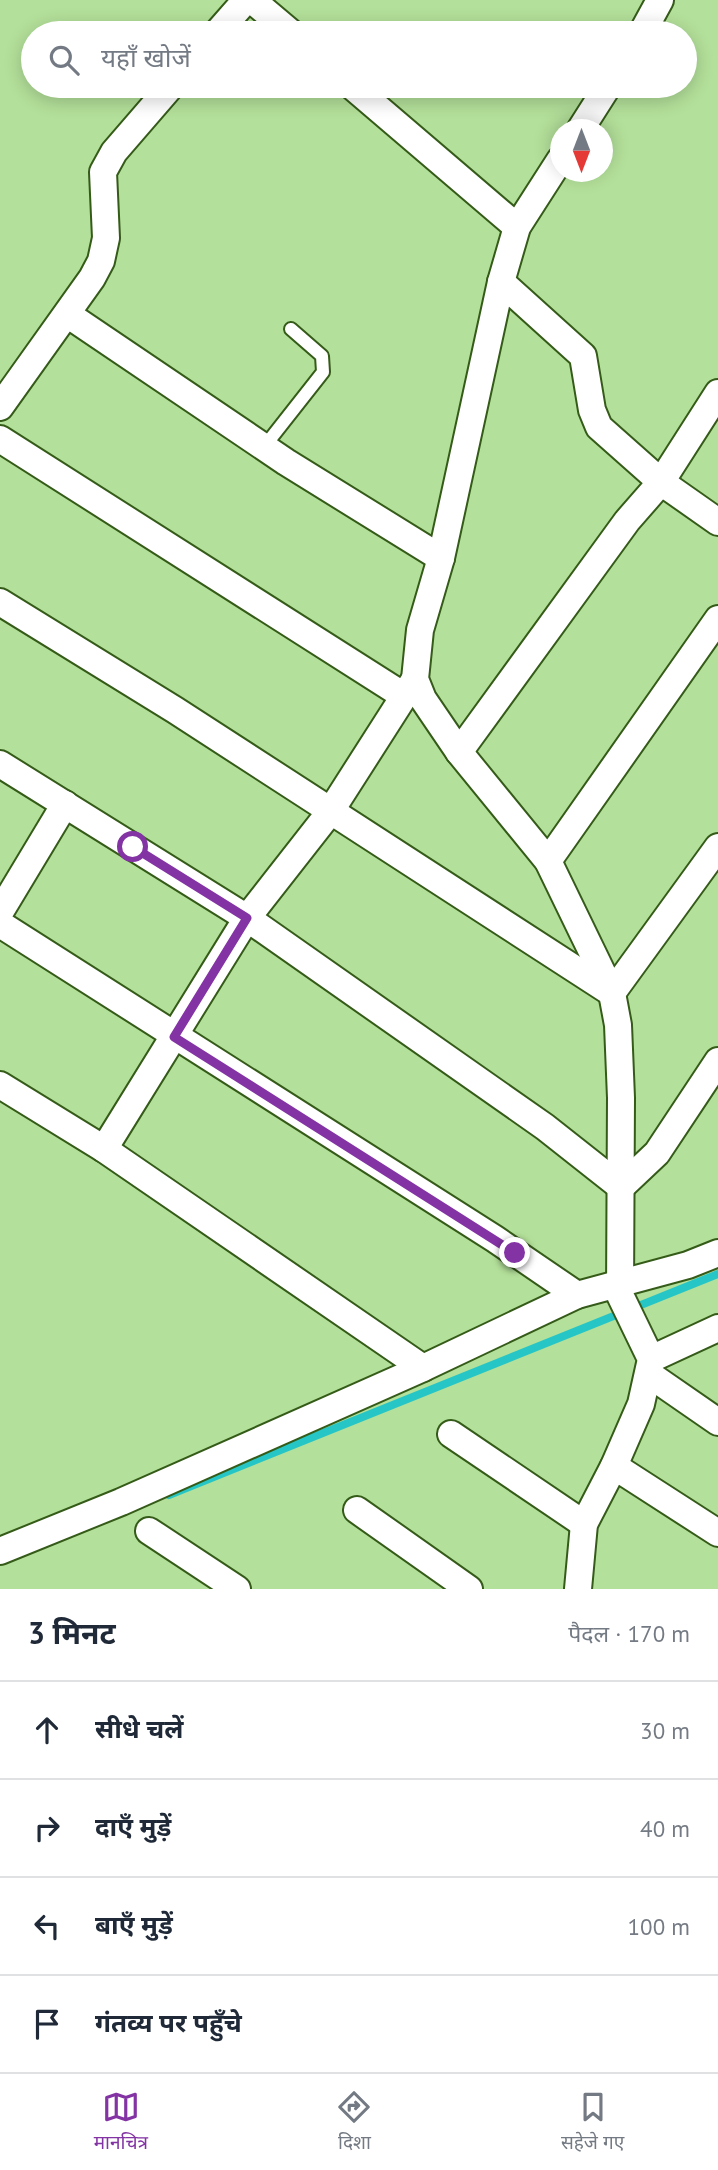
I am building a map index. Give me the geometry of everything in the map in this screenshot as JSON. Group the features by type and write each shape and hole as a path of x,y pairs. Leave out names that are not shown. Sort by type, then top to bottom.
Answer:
{"street":[{"path":"228,21 246,0"},
{"path":"252,0 277,21"},
{"path":"649,21 660,0"},
{"path":"0,407 101,261 106,238 103,172 114,152 161,98"},
{"path":"366,98 517,227"},
{"path":"587,119 600,98"},
{"path":"103,1149 247,918 330,812 410,687 420,631 441,558 501,282 517,227 550,177"},
{"path":"501,282 583,356 592,410 599,427 661,482 718,522"},
{"path":"66,314 264,447 441,558"},
{"path":"459,752 627,521 661,482 718,393"},
{"path":"0,439 410,687 423,699 459,752 548,861 612,993 618,1025 624,1302 650,1367 718,1422"},
{"path":"0,602 175,710 612,993"},
{"path":"548,861 718,619"},
{"path":"0,764 247,918 545,1127 621,1187"},
{"path":"0,912 65,804"},
{"path":"612,993 718,846"},
{"path":"6,934 495,1239 578,1296 624,1302 688,1265 718,1253"},
{"path":"621,1187 657,1153 718,1061"},
{"path":"0,1085 103,1149 423,1368"},
{"path":"0,1552 121,1502 578,1296"},
{"path":"578,1589 584,1524 614,1466 641,1404 650,1367 718,1328"},
{"path":"450,1434 584,1524"},
{"path":"614,1466 718,1533"},
{"path":"358,1510 469,1589"},
{"path":"149,1531 237,1589"}],"lane":[{"path":"264,447 323,372 322,356 291,329"}],"waterway":[{"path":"169,1495 718,1274"}],"route":[{"path":"133,847 247,918 174,1037 515,1253"}]}
